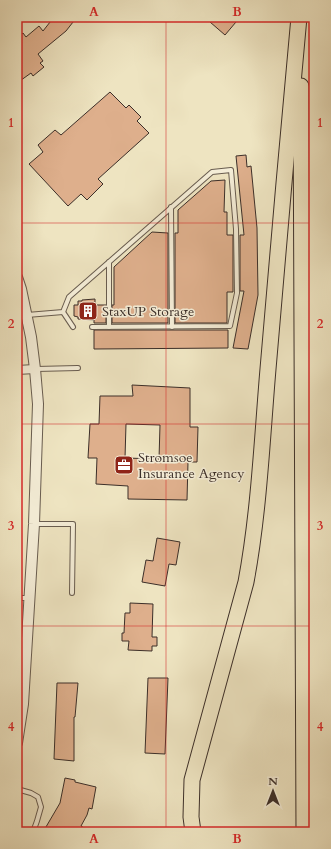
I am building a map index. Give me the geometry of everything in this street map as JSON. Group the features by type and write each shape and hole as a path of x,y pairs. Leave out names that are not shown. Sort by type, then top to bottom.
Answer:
{"highway":[{"path":"193,832 191,817 192,780 246,582 252,552 257,509 262,433 281,215 300,17"},
{"path":"300,17 304,832"}],"street":[{"path":"17,277 31,337 38,404 30,598 23,704 17,743"},
{"path":"17,370 35,369"}],"lane":[{"path":"63,312 69,297 212,172 231,170 236,230 237,293 230,326 92,327"},
{"path":"172,207 172,327"},
{"path":"109,262 109,327"},
{"path":"27,316 63,312"},
{"path":"63,312 73,327"},
{"path":"35,369 78,368"},
{"path":"34,524 73,524 72,593"},
{"path":"17,598 30,598"},
{"path":"17,789 31,793 38,797 41,807 33,832"}],"building":[{"path":"54,17 77,17 66,31 38,54 43,61 40,63 44,67 33,76 31,73 17,83 17,38 23,33 26,37 39,26 43,31"},
{"path":"214,17 230,17 236,22 225,35 210,22"},
{"path":"110,92 126,108 129,105 141,117 137,121 149,133 98,179 103,184 87,200 81,194 68,206 29,164 43,152 38,145 55,130 61,135"},
{"path":"246,155 247,167 251,166 257,228 258,295 248,349 233,348 244,291 240,291 240,235 244,235 236,156"},
{"path":"225,180 224,212 227,212 227,235 233,235 233,292 227,292 227,323 175,323 175,233 178,233 178,210 211,181"},
{"path":"152,232 168,233 168,323 112,323 112,305 114,305 114,267"},
{"name":"StaxUP Storage","path":"95,299 95,305 106,305 106,323 94,323 94,320 78,319 78,317 74,316 74,305 78,305 78,301"},
{"path":"94,330 228,330 228,348 94,349"},
{"path":"132,385 190,388 190,427 198,427 197,462 188,462 187,500 128,499 128,486 96,484 97,458 88,458 90,424 99,424 100,396 133,396","holes":["126,424 160,425 159,459 125,458"]},
{"path":"157,538 180,542 176,565 169,564 165,586 142,582 146,560 153,561"},
{"path":"130,603 153,604 152,637 157,637 157,646 152,646 152,651 128,650 129,641 122,641 125,613 130,613"},
{"path":"148,678 168,678 165,754 145,753"},
{"path":"57,683 78,683 74,717 74,761 54,759"},
{"path":"65,778 96,787 92,809 89,808 81,826 91,832 43,832 60,803"}],"place":[{"name":"StaxUP Storage","path":"88,311"},
{"name":"Stromsoe Insurance Agency","path":"124,465"}]}
